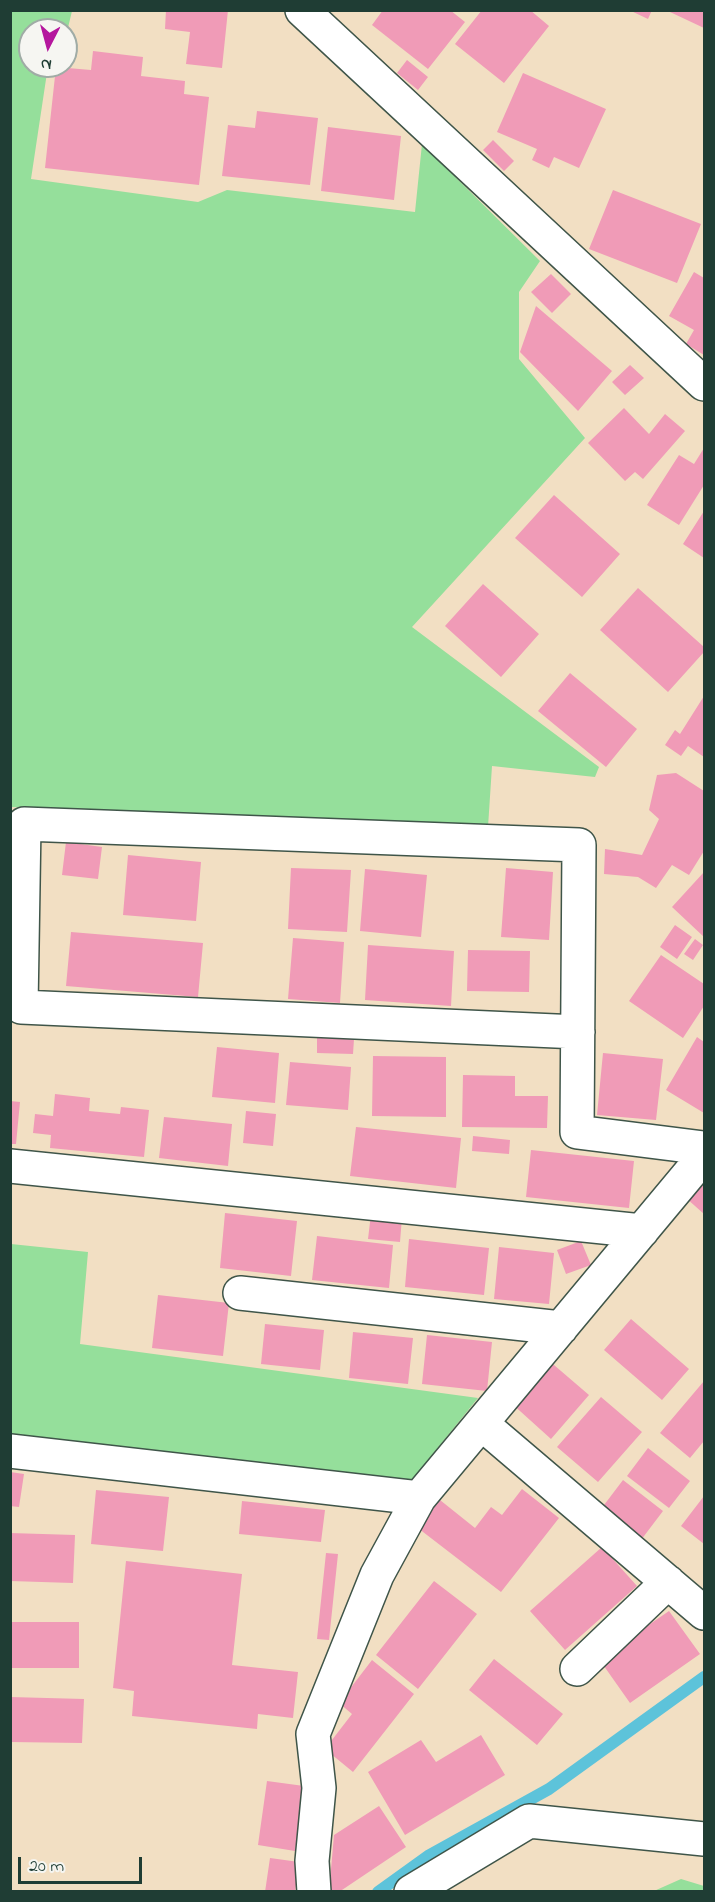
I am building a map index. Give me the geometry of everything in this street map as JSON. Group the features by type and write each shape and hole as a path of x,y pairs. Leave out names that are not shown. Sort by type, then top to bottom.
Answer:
{"street":[{"path":"302,10 705,384"},
{"path":"578,1032 21,1007 24,824 579,845 578,1032 577,1132 705,1148"},
{"path":"314,1892 312,1862 319,1788 313,1734 377,1575 419,1498 705,1156"},
{"path":"10,1166 642,1231"},
{"path":"240,1293 561,1328"},
{"path":"482,1424 705,1612"},
{"path":"10,1451 419,1498"},
{"path":"577,1669 668,1582"},
{"path":"411,1892 529,1821 705,1839"}],"green space":[{"path":"11,11 72,11 70,18 18,18 18,78 46,78 31,179 198,202 227,190 415,212 422,144 540,261 519,292 519,359 585,438 412,627 599,767 595,777 492,766 488,827 11,807"},
{"path":"11,1244 88,1252 80,1344 478,1398 407,1486 11,1438"},
{"path":"681,1879 704,1886 704,1891 654,1891"}],"building":[{"path":"166,10 228,10 222,68 186,64 190,32 165,29"},
{"path":"383,10 450,10 465,22 428,69 372,25"},
{"path":"482,10 530,10 549,26 504,83 455,44"},
{"path":"629,10 652,10 648,19"},
{"path":"671,10 704,10 704,28 670,12"},
{"path":"93,51 143,57 141,76 185,81 184,94 209,97 199,185 45,168 55,78 78,78 78,69 91,70"},
{"path":"407,60 428,77 418,90 397,73"},
{"path":"523,73 606,109 579,168 554,157 549,168 532,160 537,149 497,132"},
{"path":"257,111 318,118 310,185 222,176 228,125 255,128"},
{"path":"328,127 401,136 394,200 321,191"},
{"path":"493,140 514,161 504,171 483,150"},
{"path":"613,190 701,224 677,283 589,249"},
{"path":"694,272 704,278 704,355 686,344 694,330 669,316"},
{"path":"551,274 571,294 552,313 531,292"},
{"path":"536,306 612,371 578,411 520,352"},
{"path":"630,365 644,378 625,395 612,382"},
{"path":"624,408 649,434 665,414 685,431 643,479 635,472 625,481 588,443"},
{"path":"704,448 704,485 679,525 647,505 679,455 694,464"},
{"path":"554,495 620,554 582,597 515,538"},
{"path":"704,511 704,558 683,544"},
{"path":"483,584 539,634 501,677 445,626"},
{"path":"638,588 704,647 704,652 668,692 600,630"},
{"path":"570,673 637,729 606,767 538,711"},
{"path":"704,696 704,757 688,746 681,756 665,745 675,730 680,734"},
{"path":"676,773 704,791 704,851 689,875 672,865 656,888 638,877 604,874 605,849 642,855 659,819 649,810 657,775"},
{"path":"66,842 102,847 98,879 62,875"},
{"path":"128,855 201,862 196,921 123,915"},
{"path":"291,868 351,870 347,932 288,929"},
{"path":"506,868 553,872 549,940 501,937"},
{"path":"365,869 427,875 421,937 360,931"},
{"path":"704,872 704,937 672,907"},
{"path":"675,925 692,937 677,959 660,947"},
{"path":"71,932 203,943 198,997 66,986"},
{"path":"293,938 344,942 340,1003 288,999"},
{"path":"695,939 703,945 693,960 684,954"},
{"path":"368,945 454,951 451,1006 365,1000"},
{"path":"468,950 530,951 529,992 467,991"},
{"path":"661,955 704,984 704,1006 683,1038 629,1001"},
{"path":"697,1037 704,1042 704,1113 666,1090"},
{"path":"317,1038 354,1039 353,1054 317,1053"},
{"path":"217,1047 279,1053 275,1103 212,1097"},
{"path":"603,1053 663,1059 656,1120 597,1115"},
{"path":"373,1056 446,1057 446,1117 372,1116"},
{"path":"290,1062 351,1067 348,1110 286,1105"},
{"path":"463,1075 515,1076 515,1096 548,1096 547,1128 462,1127"},
{"path":"55,1094 90,1098 89,1111 120,1114 121,1107 149,1110 144,1157 50,1148 51,1135 33,1133 35,1114 53,1116"},
{"path":"10,1101 20,1102 16,1144 10,1144"},
{"path":"246,1111 276,1114 273,1146 243,1143"},
{"path":"164,1117 232,1124 228,1166 159,1158"},
{"path":"356,1127 461,1138 456,1188 350,1176"},
{"path":"473,1136 510,1140 509,1154 472,1151"},
{"path":"531,1150 634,1161 629,1208 526,1197"},
{"path":"704,1177 704,1214 686,1198"},
{"path":"225,1213 297,1221 291,1276 220,1268"},
{"path":"371,1214 402,1217 400,1242 368,1239"},
{"path":"317,1236 393,1245 389,1288 312,1280"},
{"path":"409,1239 489,1248 484,1295 405,1287"},
{"path":"581,1241 591,1265 566,1274 557,1250"},
{"path":"499,1247 554,1253 549,1304 494,1299"},
{"path":"158,1295 229,1303 223,1356 152,1348"},
{"path":"631,1319 689,1369 662,1400 604,1350"},
{"path":"265,1324 324,1330 320,1370 261,1364"},
{"path":"353,1332 413,1338 408,1384 349,1378"},
{"path":"427,1335 492,1342 487,1391 422,1384"},
{"path":"547,1359 589,1395 551,1439 510,1402"},
{"path":"704,1381 704,1441 690,1458 660,1433"},
{"path":"601,1397 642,1432 598,1482 557,1447"},
{"path":"648,1448 690,1481 669,1508 627,1476"},
{"path":"10,1472 24,1474 19,1507 10,1506"},
{"path":"623,1480 663,1511 641,1540 601,1509"},
{"path":"522,1489 559,1518 501,1592 414,1525 435,1496 475,1528 491,1507 502,1515"},
{"path":"96,1490 169,1497 163,1551 91,1544"},
{"path":"704,1496 704,1544 681,1526"},
{"path":"242,1501 325,1510 321,1542 239,1534"},
{"path":"10,1533 75,1535 73,1583 10,1581"},
{"path":"602,1547 637,1586 565,1650 530,1611"},
{"path":"326,1553 338,1554 329,1640 317,1639"},
{"path":"126,1561 242,1574 232,1665 298,1672 293,1718 258,1714 257,1729 132,1716 134,1691 113,1688"},
{"path":"434,1581 477,1614 418,1689 376,1655"},
{"path":"669,1611 700,1654 630,1703 599,1659"},
{"path":"10,1622 79,1622 79,1668 10,1668"},
{"path":"494,1659 563,1714 537,1745 469,1690"},
{"path":"372,1660 414,1694 353,1772 325,1749 352,1714 339,1703"},
{"path":"10,1697 84,1699 82,1743 10,1742"},
{"path":"481,1735 505,1775 405,1835 368,1772 421,1740 436,1762"},
{"path":"267,1781 304,1786 295,1851 258,1845"},
{"path":"379,1806 406,1847 339,1892 329,1892 334,1835"},
{"path":"270,1858 299,1862 295,1892 265,1892"}],"waterway":[{"path":"378,1892 428,1856 549,1789 704,1677"}]}
